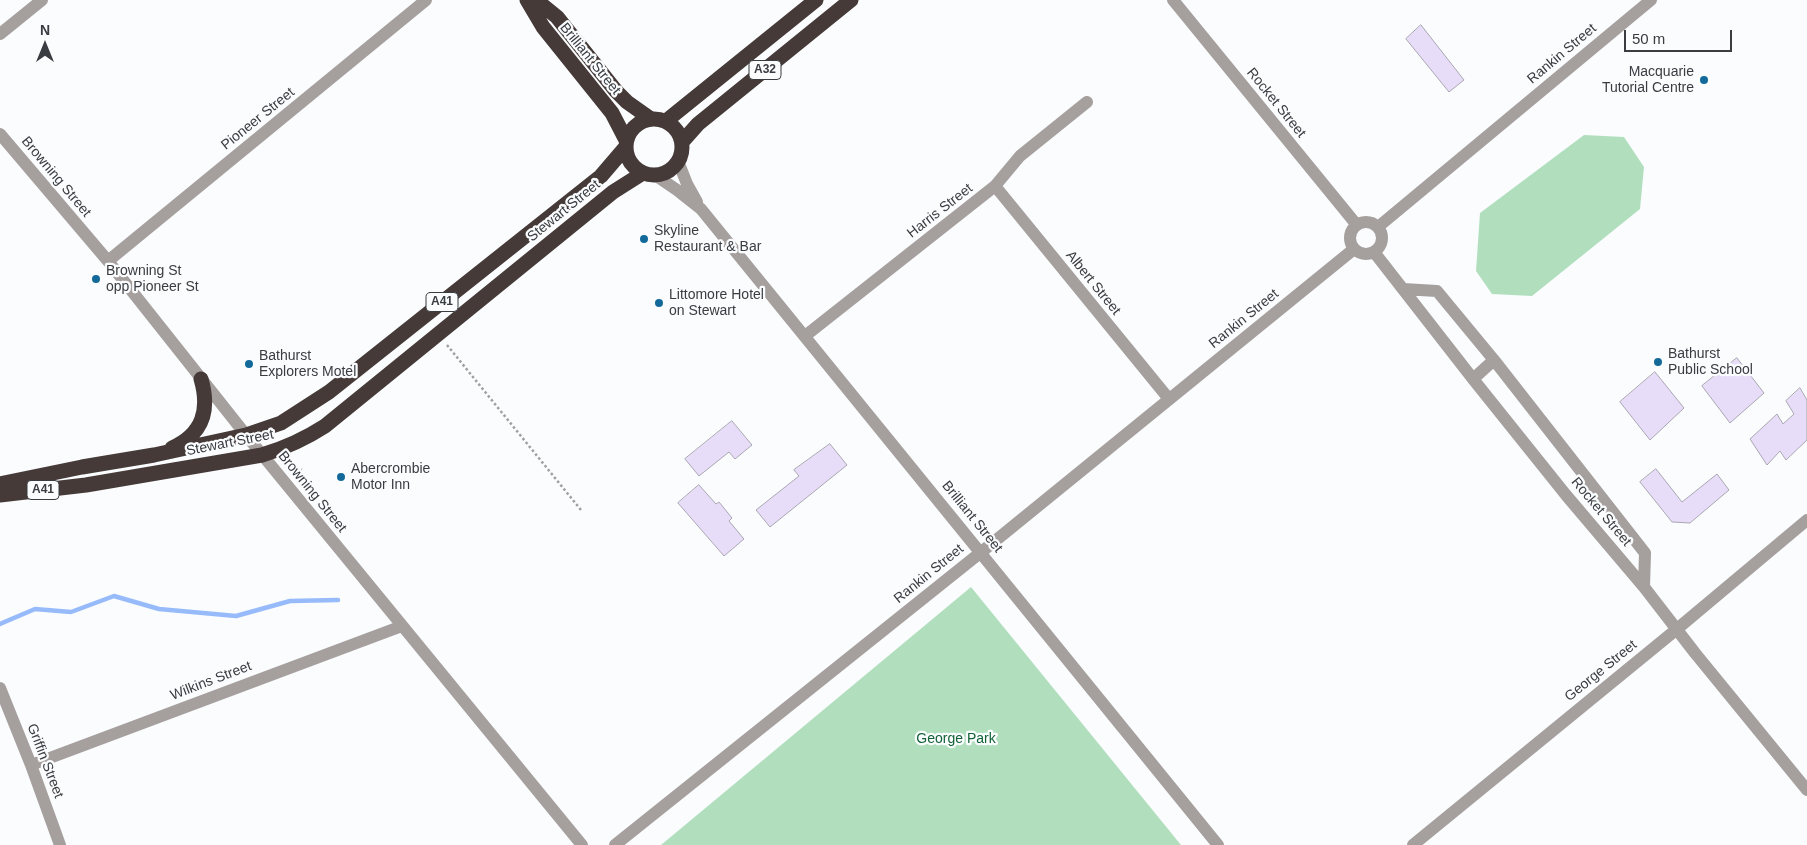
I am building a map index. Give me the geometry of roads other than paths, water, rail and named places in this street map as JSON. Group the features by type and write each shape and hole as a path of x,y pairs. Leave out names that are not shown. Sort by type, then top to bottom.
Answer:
{"highway":[{"name":"Brilliant Street","path":"527,0 543,27 612,113 626,144"},
{"name":"Brilliant Street","path":"536,0 557,17 627,102 658,120"},
{"name":"A32","path":"626,144 635,126 642,121 658,120 816,0"},
{"name":"A32","path":"682,142 698,124 851,0"},
{"path":"626,144 627,157 631,164 649,174 666,172 678,161 682,150 682,142 676,129 658,120"},
{"name":"Stewart Street","path":"0,484 82,467 154,455 246,435 281,423 328,392 601,176 626,144"},
{"name":"Stewart Street","path":"0,496 86,485 262,455 286,448 307,438 325,426 613,192 649,174"},
{"path":"154,455 175,446 188,438 198,428 204,415 206,403 201,379"}],"street":[{"path":"0,34 42,0"},
{"name":"Pioneer Street","path":"108,262 426,0"},
{"name":"Rocket Street","path":"1173,0 1356,224"},
{"name":"Rankin Street","path":"1378,227 1651,0"},
{"name":"Harris Street","path":"805,336 995,186 1020,156 1088,102"},
{"name":"Browning Street","path":"0,134 108,262 262,455 582,845"},
{"name":"Brilliant Street","path":"678,161 687,184 701,210"},
{"name":"Brilliant Street","path":"649,174 678,190 701,210 1218,845"},
{"name":"Albert Street","path":"995,186 1169,399"},
{"path":"1365,221 1378,227 1382,236 1378,249 1374,252 1363,254 1354,249 1349,239 1352,228 1356,224 1365,221"},
{"name":"Rankin Street","path":"615,845 1354,249"},
{"name":"Rocket Street","path":"1374,252 1566,495 1644,587 1807,790"},
{"path":"1403,289 1437,291 1494,360 1645,553 1644,587"},
{"path":"1473,379 1494,360"},
{"name":"George Street","path":"1413,845 1807,520"},
{"name":"Wilkins Street","path":"31,765 402,626"},
{"name":"Griffin Street","path":"0,688 60,845"}],"waterway":[{"path":"0,624 35,609 71,612 114,596 159,609 236,616 290,601 338,600"}],"place":[{"name":"Macquarie Tutorial Centre","path":"1704,80"},
{"name":"Skyline Restaurant & Bar","path":"644,239"},
{"name":"Browning St opp Pioneer St","path":"96,279"},
{"name":"Littomore Hotel on Stewart","path":"659,303"},
{"name":"Bathurst Public School","path":"1658,362"},
{"name":"Bathurst Explorers Motel","path":"249,364"},
{"name":"Abercrombie Motor Inn","path":"341,477"}],"park label":[{"name":"George Park","path":"956,739"}]}
